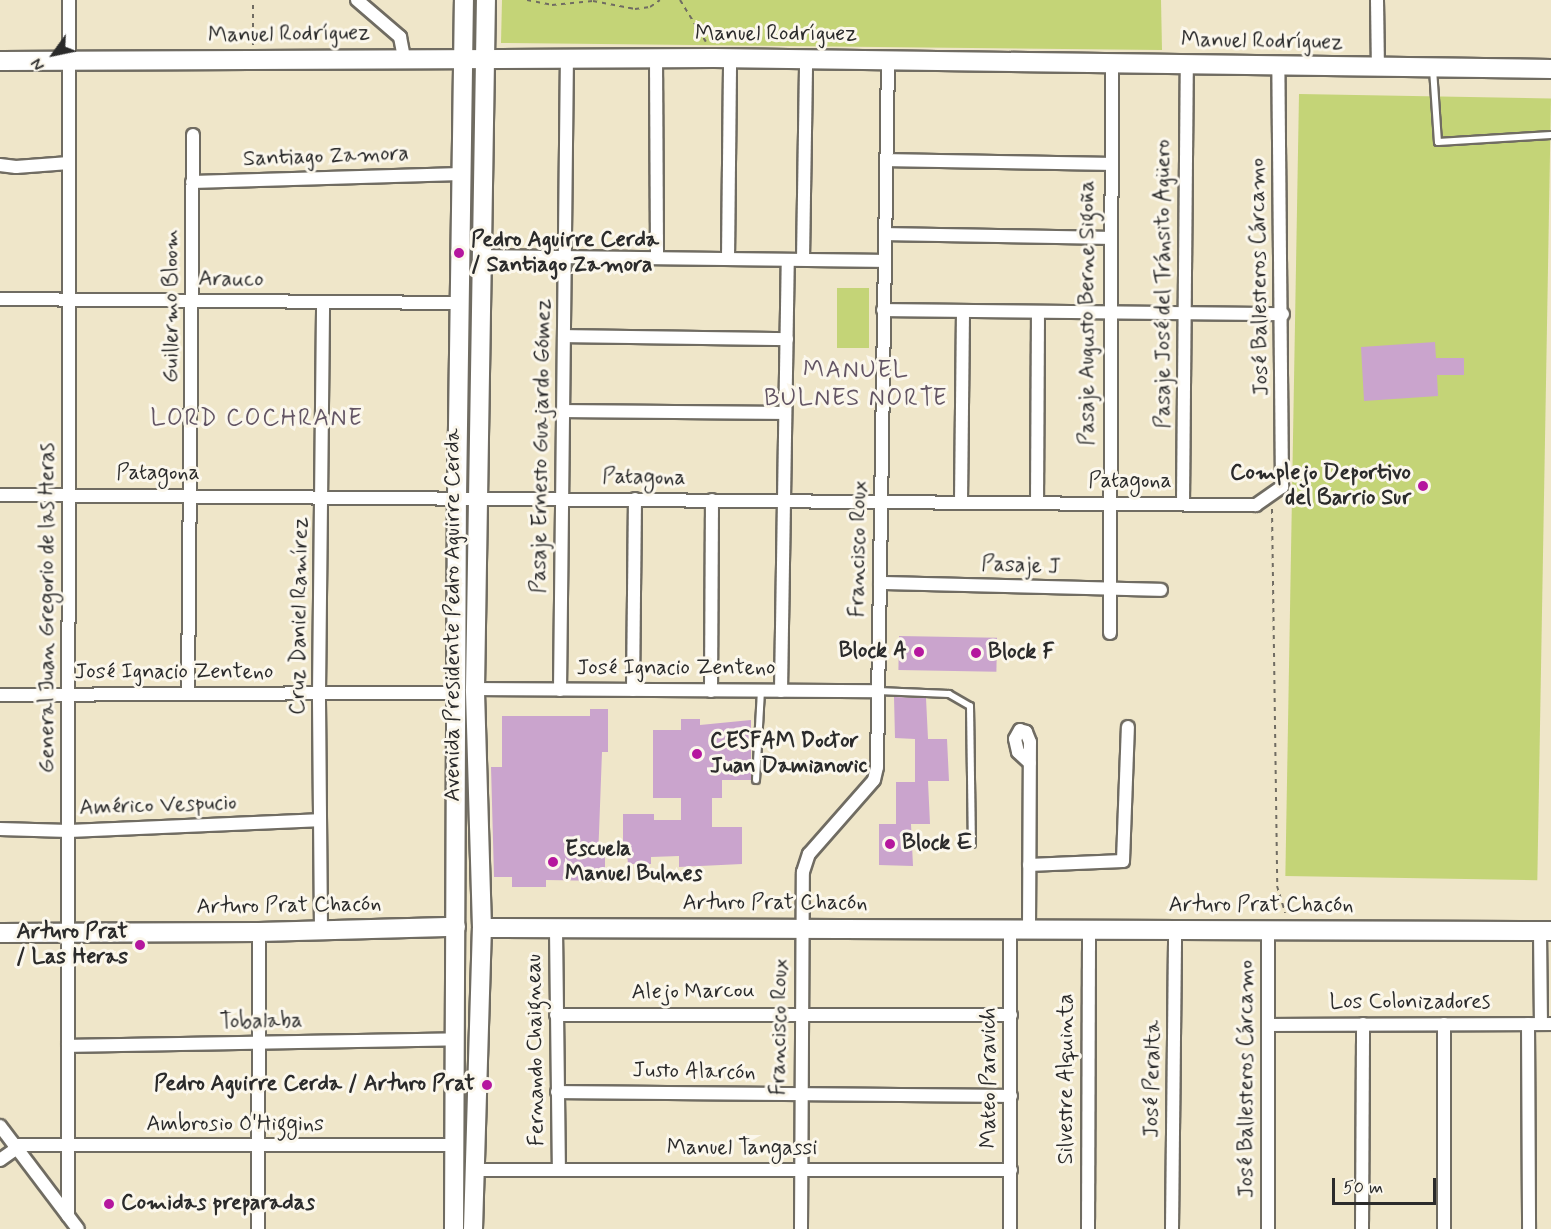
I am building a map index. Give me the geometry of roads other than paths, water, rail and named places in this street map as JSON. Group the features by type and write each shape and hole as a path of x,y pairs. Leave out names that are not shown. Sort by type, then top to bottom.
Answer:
{"street":[{"name":"General Juan Gregorio de las Heras","path":"68,1216 69,0"},
{"path":"357,0 400,37 404,57"},
{"name":"Avenida Presidente Pedro Aguirre Cerda","path":"454,1229 457,497 462,303 461,174 464,0"},
{"name":"Avenida Presidente Pedro Aguirre Cerda","path":"473,1229 482,928 475,690 479,256 486,0"},
{"path":"1377,0 1378,68"},
{"name":"Manuel Rodríguez","path":"0,61 404,57 722,58 1551,69"},
{"name":"Pasaje Ernesto Guajardo Gómez","path":"560,690 567,58"},
{"path":"722,58 728,259"},
{"path":"656,59 657,258"},
{"path":"803,259 807,59"},
{"name":"Francisco Roux","path":"801,1229 802,928 805,862 874,780 878,691 883,310 887,234 888,60"},
{"name":"Pasaje Augusto Berne Sigoña","path":"1110,633 1108,314 1112,64"},
{"name":"Pasaje José del Tránsito Agüero","path":"1183,503 1187,65"},
{"name":"José Ballesteros Cárcamo","path":"1278,67 1283,314 1282,487"},
{"name":"Guillermo Bloom","path":"188,693 194,301 193,135"},
{"path":"887,160 1109,164"},
{"path":"0,165 16,167 69,163"},
{"name":"Santiago Zamora","path":"192,182 461,174"},
{"path":"887,234 1109,238"},
{"path":"479,256 885,261"},
{"path":"781,691 788,260"},
{"name":"Arauco","path":"0,300 462,303"},
{"name":"Cruz Daniel Ramírez","path":"321,930 318,693 323,498 324,302"},
{"path":"883,310 1185,315 1283,314"},
{"path":"961,503 963,312"},
{"path":"1037,503 1038,313"},
{"path":"564,336 787,339"},
{"path":"564,411 785,413"},
{"name":"Patagona","path":"0,495 323,498 563,497 1256,505 1271,497 1282,487"},
{"path":"633,690 634,499"},
{"path":"711,691 712,500"},
{"name":"Pasaje J","path":"880,583 1161,590"},
{"path":"456,693 475,690"},
{"name":"José Ignacio Zenteno","path":"475,690 878,691"},
{"name":"José Ignacio Zenteno","path":"0,695 456,693"},
{"path":"1029,866 1122,861 1128,727"},
{"name":"Mateo Paravich","path":"1010,1229 1011,1015 1019,927 1029,866 1030,763"},
{"name":"Américo Vespucio","path":"0,829 69,831 318,820"},
{"name":"Arturo Prat Chacón","path":"0,933 69,931 259,933 456,927 556,930 1019,927 1175,930 1546,931"},
{"name":"Silvestre Alquinta","path":"1088,1229 1089,929"},
{"name":"Fernando Chaigneau","path":"556,930 559,1170"},
{"name":"José Peralta","path":"1172,1229 1175,930"},
{"name":"José Ballesteros Cárcamo","path":"1268,930 1268,1229"},
{"path":"1529,1229 1546,931"},
{"path":"258,1229 259,933"},
{"name":"Alejo Marcou","path":"556,1015 802,1012 1011,1015"},
{"path":"1362,1229 1363,1024"},
{"path":"1444,1024 1444,1229"},
{"name":"Los Colonizadores","path":"1268,1025 1540,1024"},
{"name":"Tobalaba","path":"68,1046 455,1040"},
{"name":"Justo Alarcón","path":"557,1092 1011,1096"},
{"path":"0,1126 78,1229"},
{"name":"Ambrosio O'Higgins","path":"16,1146 455,1145"},
{"path":"0,1160 16,1146"},
{"name":"Manuel Tangassi","path":"474,1170 1011,1170"}],"lane":[{"path":"1433,68 1438,142 1551,135"},
{"path":"756,780 761,691"},
{"path":"878,691 949,694 970,706 972,844"}],"place":[{"name":"Pedro Aguirre Cerda / Santiago Zamora","path":"459,253"},
{"name":"Complejo Deportivo del Barrio Sur","path":"1423,486"},
{"name":"Block A","path":"919,652"},
{"name":"Block F","path":"976,653"},
{"name":"CESFAM Doctor Juan Damianovic","path":"697,754"},
{"name":"Block E","path":"890,844"},
{"name":"Escuela Manuel Bulnes","path":"553,862"},
{"name":"Arturo Prat / Las Heras","path":"140,945"},
{"name":"Pedro Aguirre Cerda / Arturo Prat","path":"487,1085"},
{"name":"Comidas preparadas","path":"109,1204"}],"district":[{"name":"MANUEL BULNES NORTE","path":"856,385"},
{"name":"LORD COCHRANE","path":"257,419"}]}
